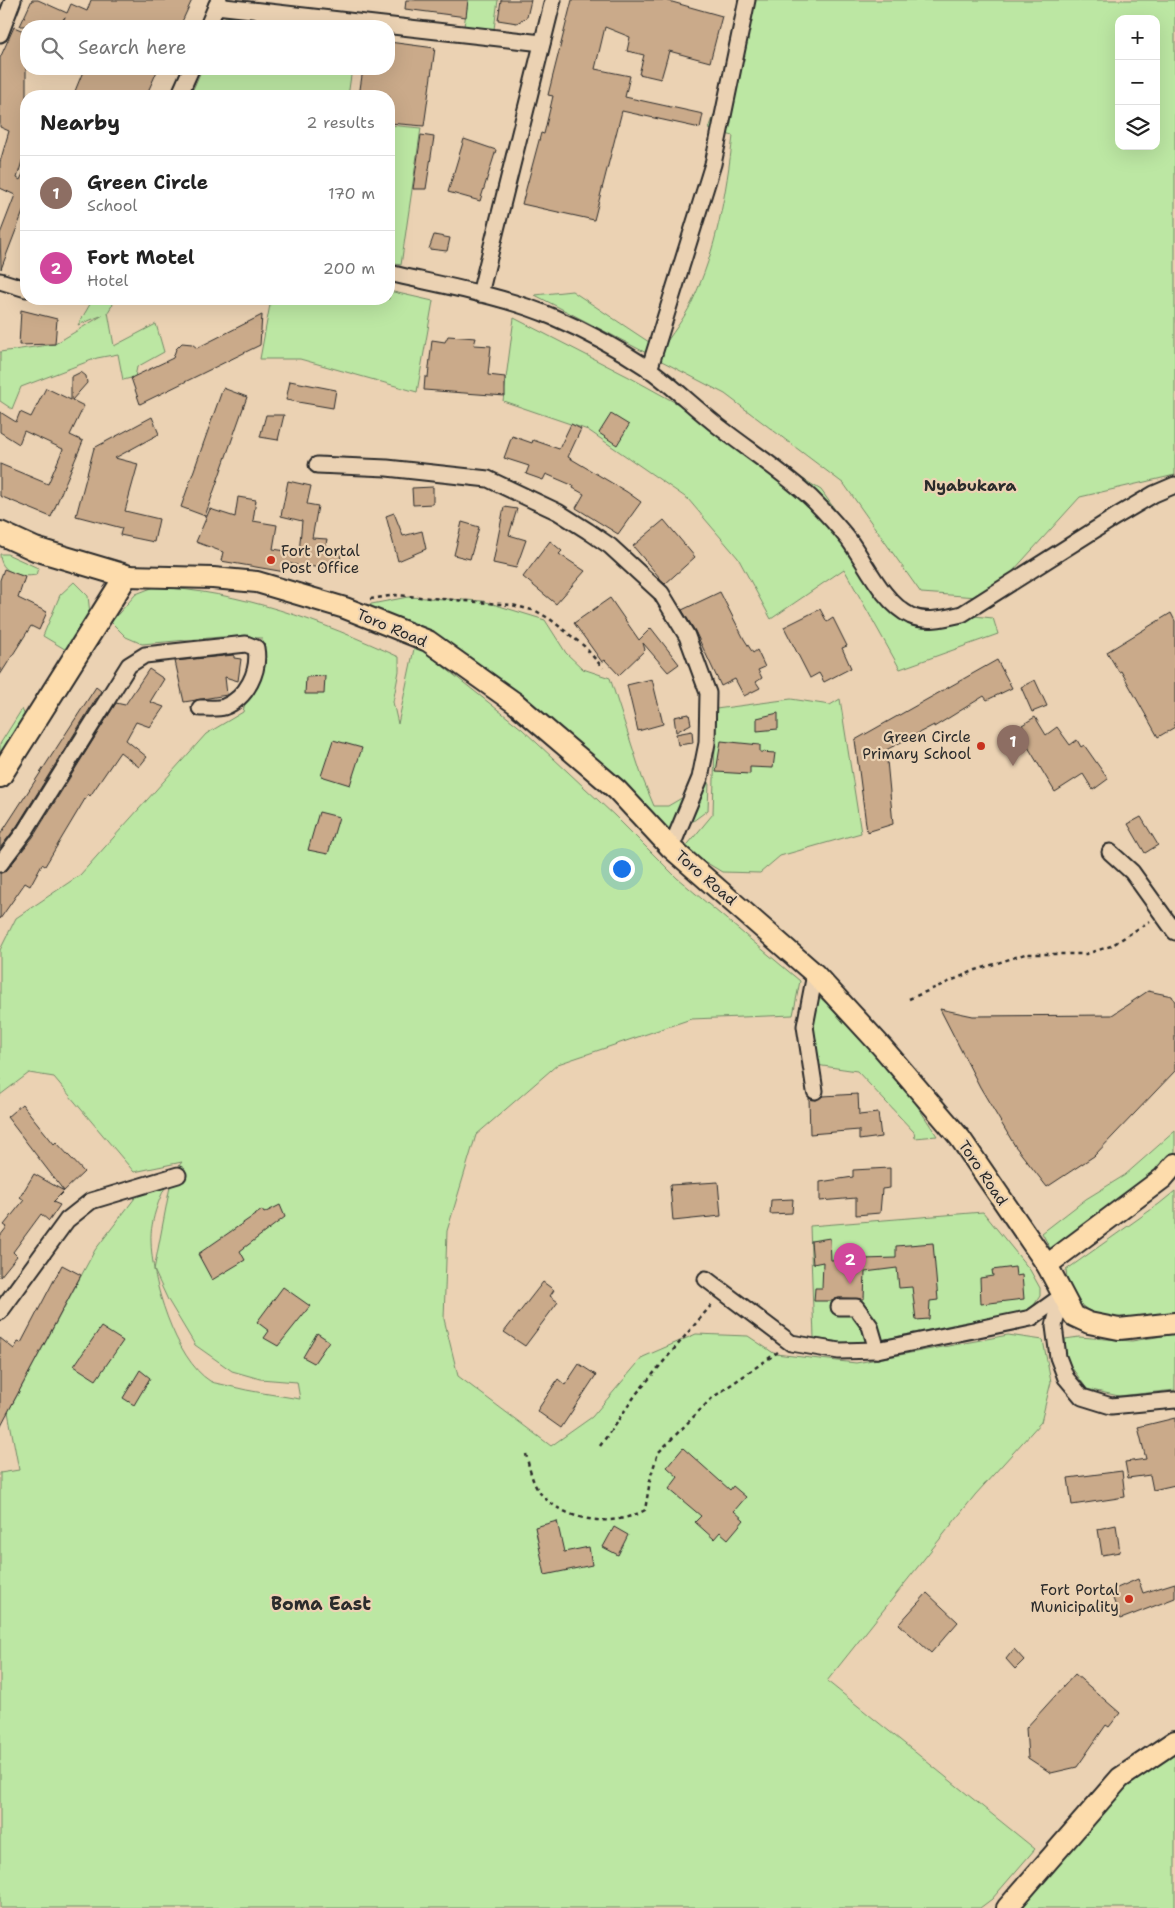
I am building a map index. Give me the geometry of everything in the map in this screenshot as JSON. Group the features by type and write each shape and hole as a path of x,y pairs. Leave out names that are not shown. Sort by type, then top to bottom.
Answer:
{"highway":[{"path":"0,533 35,549 126,576 0,776"}],"main road":[{"name":"Toro Road","path":"126,576 213,578 257,582 345,608 428,642 515,703 617,790 671,848 814,974 882,1047 960,1138 1047,1265 1074,1316 1089,1323 1119,1329 1175,1323"},
{"path":"1047,1265 1163,1178 1175,1164"},
{"path":"1007,1908 1121,1777 1175,1741"}],"street":[{"path":"0,34 13,0"},
{"path":"480,294 553,0"},
{"path":"649,370 713,164 747,0"},
{"path":"210,20 217,3 355,20"},
{"path":"395,25 542,43"},
{"path":"182,90 188,75"},
{"path":"395,274 480,294 551,316 606,343 649,370 723,429 782,471 813,500 849,540 872,576 895,605 910,615 924,620 943,619 962,614 1115,517 1154,494 1175,485"},
{"path":"0,281 20,287"},
{"path":"317,465 387,468 488,479 558,512 588,531 610,546 661,593 687,636 708,693 707,743 700,778 671,848"},
{"path":"0,864 25,831 129,666 145,656 246,644 256,648 257,670 242,695 224,707 200,708"},
{"path":"1110,852 1132,872 1175,932"},
{"path":"814,974 805,1026 815,1091"},
{"path":"0,1312 67,1220 91,1201 178,1175"},
{"path":"706,1279 791,1343 840,1351 877,1350 1031,1318 1062,1296"},
{"path":"1062,1296 1054,1326 1058,1357 1066,1378 1082,1397 1111,1406 1175,1400"},
{"path":"839,1308 856,1307 870,1326 877,1350"}],"path":[{"path":"345,608 358,602 396,595 512,605 536,611 550,619 584,646 603,668"},
{"path":"909,999 976,970 1025,954 1086,954 1111,946 1149,923 1160,911"},
{"path":"600,1446 637,1393 723,1290"},
{"path":"526,1454 540,1493 562,1510 593,1521 632,1518 645,1510 651,1475 658,1452 712,1398 791,1343"}],"green space":[{"path":"468,0 498,0 494,29 464,26"},
{"path":"747,0 1175,0 1175,475 1080,497 994,592 978,597 921,593 844,484 725,394 535,295 572,291 661,350 681,321 701,282 719,220 733,136 709,129 722,93"},
{"path":"225,17 258,20 224,20"},
{"path":"199,75 351,75 349,90 193,90"},
{"path":"395,126 421,128 401,265 395,264"},
{"path":"395,292 433,301 417,392 300,359 260,359 270,305 395,305"},
{"path":"90,305 112,305 108,312 114,346 156,324 164,352 137,367 135,377 123,380 118,354 97,358 21,387 12,409 0,401 0,352 55,344 103,315 78,325"},
{"path":"514,318 629,377 707,420 821,490 906,609 993,618 998,634 900,669 844,569 771,619 738,558 688,499 588,430 503,401"},
{"path":"0,554 7,554 38,568 36,575 24,576 12,573 4,566"},
{"path":"74,582 88,596 90,614 73,654 43,636 60,595"},
{"path":"154,587 186,590 249,601 340,631 399,657 399,671 393,702 398,724 415,644 522,729 615,816 677,878 800,981 793,1015 691,1019 558,1064 476,1135 447,1231 444,1319 458,1376 551,1446 592,1417 643,1357 696,1334 748,1336 775,1354 856,1363 1008,1335 1043,1340 1051,1382 1041,1422 975,1495 827,1681 1035,1849 992,1899 980,1908 0,1908 0,1473 19,1470 8,1412 95,1250 138,1194 173,1173 182,1162 134,1172 54,1077 29,1073 0,1095 0,950 16,918 80,875 206,734 243,712 261,648 262,638 221,637 142,644 126,637 111,622 136,594","holes":["172,1176 154,1269 151,1232 154,1215 160,1198","155,1271 168,1300 195,1345 232,1371 260,1379 297,1382 300,1399 246,1390 210,1381 197,1370 176,1337 160,1296"]},
{"path":"408,597 483,601 545,620 566,653 583,669 610,678 642,777 654,806 668,806 709,782 708,810 665,842 529,718 427,643 356,607"},
{"path":"791,699 830,705 840,699 861,833 780,856 760,873 722,872 684,849 713,814 716,709"},
{"path":"22,709 25,716 0,767 0,744"},
{"path":"809,988 882,1052 937,1136 915,1138 914,1132 857,1071 809,1064"},
{"path":"1175,1131 1175,1154 1165,1165 1051,1250 1042,1233 1086,1199 1125,1175"},
{"path":"1175,1191 1175,1312 1119,1319 1105,1317 1081,1305 1069,1291 1066,1270"},
{"path":"983,1212 1030,1270 1040,1288 1040,1296 1032,1308 1018,1314 961,1323 858,1345 814,1338 810,1226"},
{"path":"1175,1334 1175,1390 1119,1396 1087,1389 1067,1361 1065,1339 1079,1337 1132,1341"},
{"path":"1175,1742 1175,1908 1019,1908 1120,1778"}],"building":[{"path":"32,0 38,0 67,13 71,4 87,11 91,0 192,0 183,20 23,20"},
{"path":"406,0 468,0 466,17 405,9"},
{"path":"501,0 531,0 527,17 517,23 498,20"},
{"path":"572,0 665,0 722,16 710,62 669,51 661,79 639,74 644,55 627,51 630,37 605,27 595,69 630,76 625,97 703,114 700,128 622,111 594,220 522,204 541,133 544,134 553,96 548,95"},
{"path":"14,27 20,30 20,75 26,75 26,90 20,90 20,168 17,178 20,180 20,220 1,269 0,234 15,195 0,188 0,162 9,131 0,127 0,58"},
{"path":"395,43 435,48 424,126 395,124 395,90 360,90 362,75 395,75"},
{"path":"82,75 155,75 149,90 75,90"},
{"path":"421,135 434,137 426,189 413,189"},
{"path":"464,139 496,150 480,201 448,192"},
{"path":"434,235 450,238 447,251 429,249"},
{"path":"21,310 57,319 55,344 19,345"},
{"path":"262,315 260,345 140,404 131,378 173,358 176,349 182,343 192,344 197,348"},
{"path":"448,336 476,338 474,345 491,346 488,375 505,377 505,396 424,390 425,377 428,377 432,340 445,342"},
{"path":"81,372 86,376 87,383 72,400 84,406 70,435 83,441 51,517 0,496 0,464 48,484 63,449 24,431 19,444 0,432 0,412 16,422 20,412 31,417 46,388 71,400 71,377"},
{"path":"290,381 336,390 333,408 286,400"},
{"path":"223,388 247,397 205,516 181,507"},
{"path":"611,414 629,425 617,445 599,433"},
{"path":"266,415 284,415 278,440 260,437"},
{"path":"152,417 159,434 115,458 138,464 125,511 159,519 154,542 120,535 122,528 76,516 94,448"},
{"path":"571,424 581,429 568,457 641,502 618,534 576,508 584,494 573,488 574,486 546,474 543,480 526,474 529,466 504,458 512,436 532,443 533,440 559,449"},
{"path":"288,481 311,486 307,504 318,506 312,538 327,539 325,550 341,553 339,570 307,566 306,570 297,569 297,565 286,563 285,572 221,561 223,552 196,542 210,509 235,517 238,497 256,500 253,521 277,525 273,549 299,553 302,521 281,516"},
{"path":"433,487 433,504 413,505 412,488"},
{"path":"504,507 517,509 509,535 526,540 516,568 493,563"},
{"path":"394,513 403,536 422,531 426,549 398,561 386,516"},
{"path":"664,520 695,557 665,584 633,546"},
{"path":"462,522 479,527 470,559 454,555"},
{"path":"550,541 562,551 559,554 585,571 556,604 523,577"},
{"path":"4,569 25,577 18,598 47,612 39,630 31,626 0,675 0,580"},
{"path":"720,592 744,639 753,653 757,650 765,667 758,670 762,678 756,682 760,688 744,696 735,679 721,686 695,631 682,610"},
{"path":"610,598 639,640 651,628 679,664 668,672 643,643 645,650 619,675 605,660 602,662 574,623"},
{"path":"820,609 827,622 833,618 847,646 842,648 851,668 824,682 819,673 810,678 784,627"},
{"path":"1171,613 1175,621 1175,727 1158,737 1121,671 1119,672 1107,652"},
{"path":"234,655 234,658 241,659 238,681 225,677 227,695 184,702 175,661"},
{"path":"997,660 1012,688 987,700 984,696 934,727 934,725 886,750 893,824 867,832 855,740"},
{"path":"149,669 164,679 150,702 164,707 150,727 136,722 126,740 147,757 139,767 120,752 90,796 88,794 45,866 42,864 30,886 25,883 0,919 0,873 7,870 33,837 116,703 125,705"},
{"path":"325,676 324,694 305,694 306,677"},
{"path":"652,679 663,724 638,731 627,685"},
{"path":"1035,680 1047,706 1032,712 1021,687"},
{"path":"96,687 101,691 17,826 0,848 0,835"},
{"path":"778,713 778,729 757,731 757,718"},
{"path":"689,714 691,724 676,732 674,717"},
{"path":"1035,717 1046,735 1057,727 1070,745 1077,740 1081,747 1084,745 1108,779 1093,790 1083,774 1055,792 1022,737 1027,734 1022,725"},
{"path":"692,731 693,743 678,745 676,734"},
{"path":"333,740 362,748 350,785 321,776"},
{"path":"721,741 760,745 760,752 775,753 773,768 750,767 750,774 716,772"},
{"path":"319,812 339,817 328,854 308,850"},
{"path":"1141,817 1158,845 1145,853 1128,824"},
{"path":"1148,991 1172,996 1175,1002 1175,1071 1094,1156 1047,1187 1015,1146 980,1087 940,1009 973,1016 1112,1015"},
{"path":"858,1094 859,1115 878,1113 881,1137 859,1140 859,1130 810,1134 809,1098 816,1100 823,1096"},
{"path":"22,1104 54,1144 56,1142 84,1172 64,1191 7,1117"},
{"path":"890,1168 890,1188 882,1189 880,1213 856,1215 856,1198 820,1201 820,1182 853,1177 853,1170"},
{"path":"34,1174 64,1191 53,1202 60,1205 49,1221 41,1214 13,1252 17,1256 0,1277 0,1236 7,1227 4,1225 24,1200 20,1197"},
{"path":"718,1182 721,1216 673,1221 670,1185"},
{"path":"793,1199 792,1213 770,1214 771,1200"},
{"path":"280,1205 285,1217 240,1251 245,1260 212,1280 198,1254 262,1210 264,1213"},
{"path":"830,1238 831,1260 896,1258 896,1246 933,1243 938,1300 930,1301 929,1319 916,1320 912,1287 899,1288 897,1268 865,1272 864,1299 839,1298 832,1301 814,1301 815,1288 822,1288 823,1262 813,1264 811,1241"},
{"path":"62,1265 81,1275 0,1427 0,1338 14,1349 18,1342 21,1343"},
{"path":"1015,1267 1016,1276 1022,1275 1024,1299 981,1304 980,1278 993,1276 992,1270"},
{"path":"543,1282 554,1290 550,1296 558,1302 525,1346 504,1332"},
{"path":"283,1287 310,1306 278,1346 264,1338 269,1331 257,1322"},
{"path":"101,1327 123,1341 96,1380 74,1366"},
{"path":"317,1333 329,1341 314,1363 303,1357"},
{"path":"579,1364 596,1375 561,1428 537,1411 558,1379 565,1385"},
{"path":"140,1370 150,1378 134,1405 123,1398"},
{"path":"1175,1418 1175,1485 1153,1490 1150,1475 1128,1478 1125,1462 1146,1459 1138,1427"},
{"path":"683,1448 730,1490 733,1486 746,1497 734,1511 744,1520 728,1539 720,1532 714,1539 695,1522 701,1516 669,1489 678,1477 667,1467"},
{"path":"1122,1471 1125,1497 1072,1505 1068,1478"},
{"path":"557,1521 564,1552 589,1547 592,1565 545,1575 535,1527"},
{"path":"1116,1525 1120,1552 1102,1555 1098,1529"},
{"path":"614,1527 628,1535 618,1555 603,1547"},
{"name":"Fort Portal Municipality","path":"1138,1579 1143,1593 1175,1583 1175,1598 1121,1619 1110,1591"},
{"path":"927,1593 958,1622 931,1653 899,1624"},
{"path":"1014,1649 1024,1660 1015,1669 1006,1659"},
{"path":"1075,1674 1120,1713 1109,1727 1106,1725 1077,1767 1051,1773 1028,1758 1026,1728"}],"place":[{"name":"Fort Portal Post Office","path":"271,560"},
{"name":"Green Circle Primary School","path":"981,746"},
{"name":"Green Circle","path":"1013,766"},
{"name":"Fort Motel","path":"850,1284"},
{"name":"Fort Portal Municipality","path":"1129,1599"}],"district":[{"name":"Nyabukara","path":"970,485"},
{"name":"Boma East","path":"321,1604"}]}
